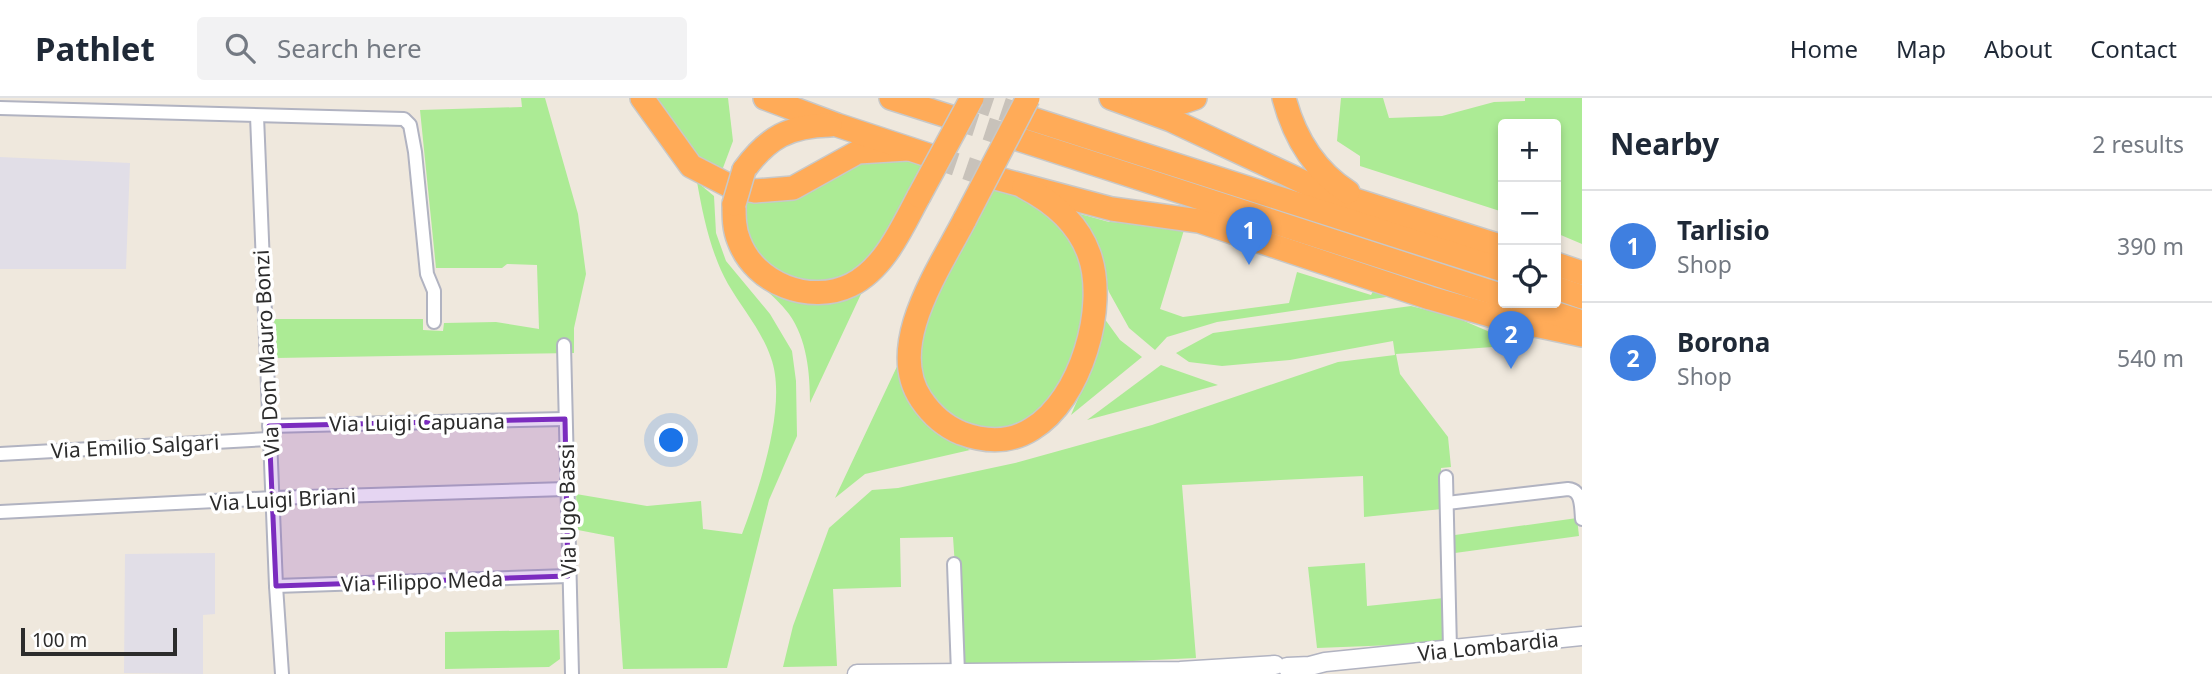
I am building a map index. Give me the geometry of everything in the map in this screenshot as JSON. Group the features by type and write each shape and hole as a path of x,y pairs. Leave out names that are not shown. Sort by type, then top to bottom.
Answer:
{"highway":[{"path":"642,98 691,166 730,186 755,191 793,188 858,152 906,149"},
{"path":"765,98 934,157"},
{"path":"891,98 954,118"},
{"path":"836,125 792,130 773,138 758,151 744,170 734,204 734,224 739,243 762,274 780,285 798,291 835,291 853,284 888,252 972,98"},
{"path":"1111,98 1171,120 1314,187 1498,245"},
{"path":"1124,98 1161,104 1195,98"},
{"path":"1283,98 1306,151 1338,186 1365,203"},
{"path":"1024,187 1044,198 1075,228 1089,253 1095,280 1094,310 1088,342 1074,380 1061,404 1039,425 1013,439 977,438 941,422 926,407 914,387 909,368 910,344 920,306 1027,107 1498,268"},
{"path":"1015,138 1498,306"},
{"path":"995,178 1112,209 1199,221 1498,306"},
{"path":"1561,266 1581,272"},
{"path":"1561,290 1582,297"},
{"path":"1499,308 1515,329 1582,350"},
{"path":"1504,308 1582,335"},
{"path":"1538,308 1582,322"}],"street":[{"path":"0,108 404,119 410,125 415,152 427,274 434,291 434,322"},
{"name":"Via Don Mauro Bonzi","path":"257,116 269,433 282,674"},
{"name":"Via Ugo Bassi","path":"564,345 572,674"},
{"name":"Via Luigi Capuana","path":"269,433 565,419"},
{"name":"Via Emilio Salgari","path":"0,453 269,433"},
{"path":"1446,478 1450,649"},
{"name":"Via Luigi Briani","path":"0,512 273,498 566,489"},
{"path":"1447,503 1573,489 1578,494 1582,519"},
{"path":"954,564 958,673"},
{"name":"Via Filippo Meda","path":"276,586 568,576"},
{"name":"Via Lombardia","path":"857,674 1289,670 1325,662 1582,636"}],"highlighted area":[{"path":"565,419 568,576 276,586 269,426"}],"shaded area":[{"path":"0,157 130,163 126,269 0,269"},
{"path":"215,553 215,614 203,615 203,674 124,673 125,554"}],"green space":[{"path":"521,98 545,98 578,214 586,274 574,328 574,353 276,358 274,319 423,319 423,330 443,331 444,323 496,322 539,329 537,265 436,268 420,110 522,107"},
{"path":"649,98 728,98 733,141 720,176 705,168"},
{"path":"1341,98 1383,98 1389,118 1442,116 1494,102 1525,101 1525,98 1582,98 1582,244 1561,235 1561,119 1498,119 1498,210 1360,166 1360,156 1337,141"},
{"path":"893,155 930,163 900,227 844,283 796,285 749,248 741,199 856,161"},
{"path":"697,182 714,196 716,233 726,261 770,314 792,351 796,381 797,436 769,500 727,668 623,669 614,537 578,530 576,494 647,506 701,501 703,529 742,534 763,471 774,422 775,377 771,358 717,260"},
{"path":"992,183 1025,195 1058,218 1084,257 1090,306 1058,402 995,436 949,422 920,383 920,334 930,303"},
{"path":"1066,210 1109,222 1146,223 1184,230 1160,309 1183,317 1289,303 1297,272 1371,295 1375,288 1400,295 1217,322 1167,337 1155,350 1129,328 1109,292 1092,240"},
{"path":"751,275 838,300 862,292 810,403 806,357 800,334 785,309"},
{"path":"1411,306 1455,317 1520,345 1396,354 1400,374 1448,437 1451,467 1441,468 1442,509 1364,517 1363,476 1182,485 1196,658 962,669 953,537 900,538 901,587 833,589 837,666 783,667 793,626 829,528 872,490 898,488 1015,463 1152,425 1338,362 1395,355 1393,341 1290,360 1222,366 1189,362 1176,353 1213,333"},
{"path":"1104,318 1120,340 1142,357 1071,415 1087,380"},
{"path":"901,358 901,381 910,404 937,431 970,450 865,474 835,498"},
{"path":"1161,365 1218,385 1087,420"},
{"path":"1577,518 1579,536 1455,553 1455,535"},
{"path":"1365,563 1367,606 1444,598 1446,643 1317,648 1308,567"},
{"path":"559,630 560,659 549,667 445,669 445,632"}],"tunnel":[{"path":"970,98 1026,117"},
{"path":"954,118 1015,138"},
{"path":"934,157 995,178"}],"place":[{"name":"Tarlisio","path":"1249,265"},
{"name":"Borona","path":"1511,369"}]}
